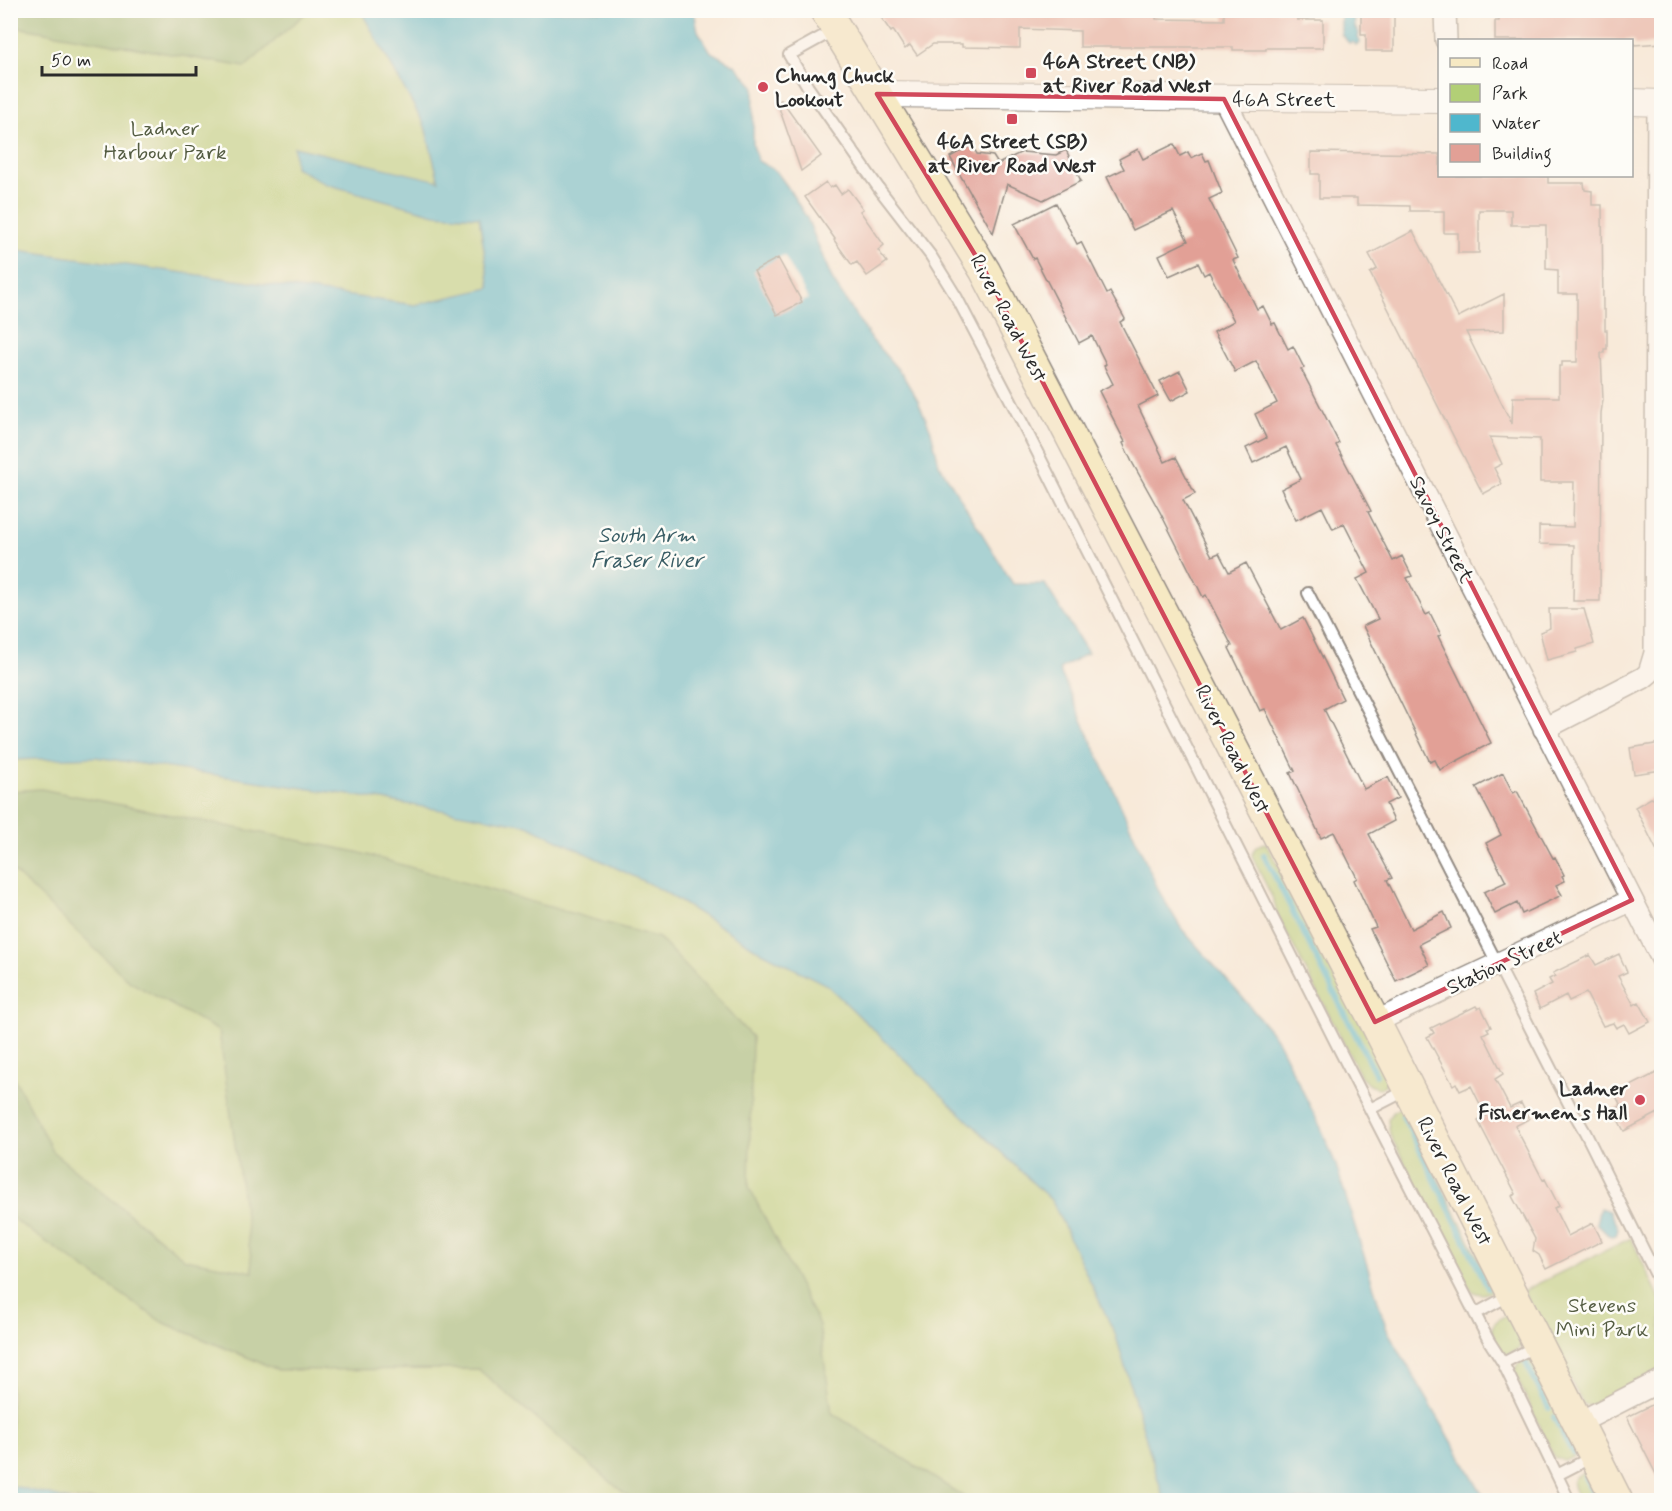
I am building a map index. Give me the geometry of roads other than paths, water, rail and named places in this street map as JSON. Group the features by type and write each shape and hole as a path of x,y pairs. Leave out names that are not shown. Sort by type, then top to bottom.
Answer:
{"main road":[{"name":"River Road West","path":"831,19 985,271 1375,1022 1617,1500"}],"street":[{"path":"1445,10 1446,39"},
{"name":"46A Street","path":"877,94 1438,100"},
{"name":"Savoy Street","path":"1224,99 1662,959"},
{"path":"1544,729 1643,678 1649,673 1658,654 1660,103 1633,102"},
{"name":"Station Street","path":"1375,1022 1632,900"},
{"path":"1578,1423 1662,1380"}],"lane":[{"path":"831,19 789,55 811,92 880,190 931,256 957,298 1475,1314 1503,1363 1569,1500"},
{"path":"1308,593 1585,1132 1662,1287"},
{"path":"1370,1109 1408,1089"},
{"path":"1475,1314 1513,1294"},
{"path":"1503,1363 1539,1345"},
{"path":"1557,1475 1595,1456"}],"water":[{"name":"South Arm Fraser River","path":"361,11 694,11 698,31 711,52 735,65 754,86 753,145 758,161 776,171 787,186 807,218 833,281 872,340 902,374 918,401 931,431 939,464 1013,584 1045,584 1088,653 1059,669 1160,893 1181,928 1276,1038 1321,1128 1336,1165 1387,1330 1486,1500 1164,1500 1116,1336 1052,1201 827,985 758,950 660,889 527,825 384,800 96,757 11,760 10,249 415,305 490,288 479,217 435,214 326,184 295,167 294,147 439,181 425,126"},
{"path":"1341,11 1354,12 1355,28 1359,33 1360,41 1356,45 1353,42 1349,43 1341,34"},
{"path":"1600,1208 1609,1211 1618,1228 1616,1236 1609,1236 1596,1223"},
{"path":"10,1486 14,1486 70,1500 11,1500"}],"waterway":[{"path":"1264,855 1376,1075"},
{"path":"1403,1116 1488,1287"},
{"path":"1526,1363 1549,1408"},
{"path":"1554,1417 1573,1453"},
{"path":"1585,1477 1597,1500"}],"place":[{"name":"46A Street (NB) at River Road West","path":"1031,73"},
{"name":"Chung Chuck Lookout","path":"763,87"},
{"name":"46A Street (SB) at River Road West","path":"1012,119"},
{"name":"Ladner Fishermen's Hall","path":"1640,1100"}],"park label":[{"name":"Ladner Harbour Park","path":"165,140"},
{"name":"Stevens Mini Park","path":"1602,1317"}]}
